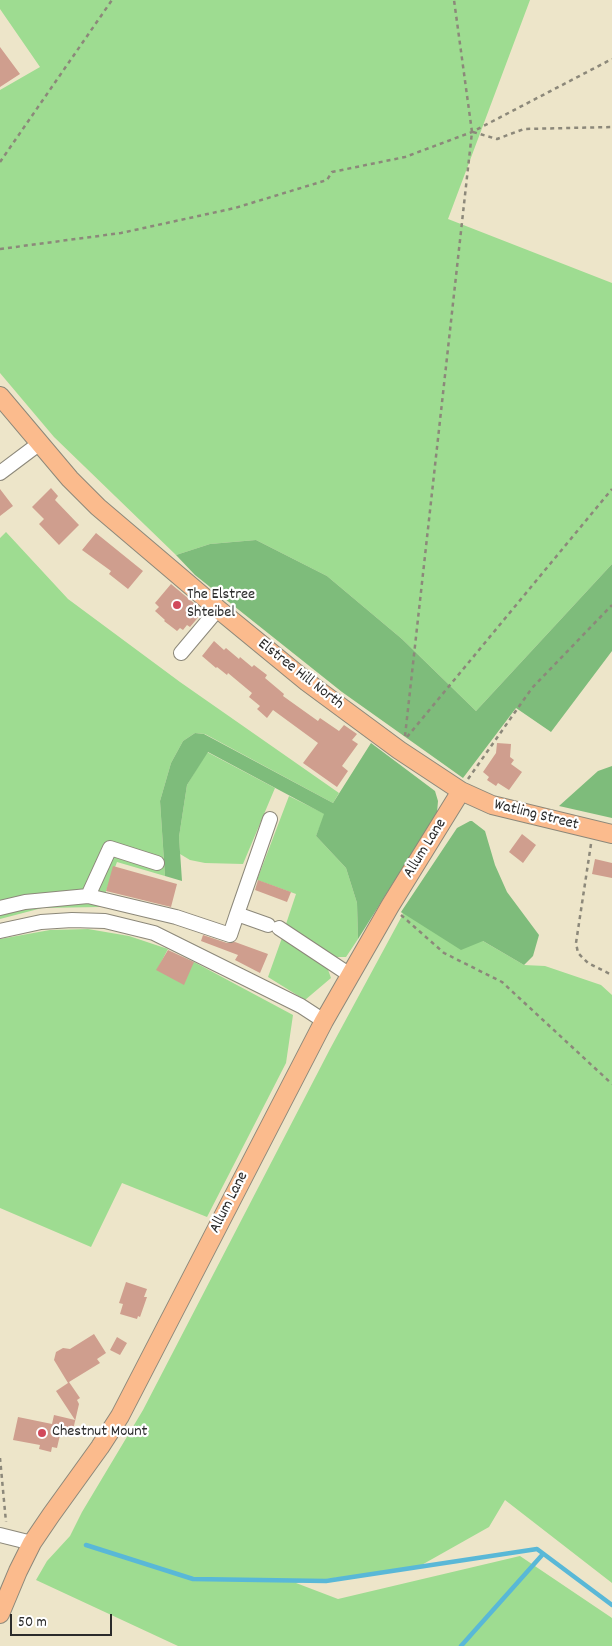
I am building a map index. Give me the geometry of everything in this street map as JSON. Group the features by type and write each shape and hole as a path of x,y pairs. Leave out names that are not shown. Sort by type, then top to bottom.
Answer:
{"main road":[{"name":"Elstree Hill North","path":"0,396 70,479 98,507 218,609 322,693 399,750 461,792"},
{"name":"Watling Street","path":"461,792 492,805 612,834"},
{"name":"Allum Lane","path":"0,1614 32,1543 120,1416 324,1021 461,792"}],"street":[{"path":"0,473 40,443"},
{"path":"181,653 218,609"},
{"path":"0,908 25,902 88,896 176,917 230,935 270,819"},
{"path":"88,896 110,848 157,863"},
{"path":"237,914 273,926 350,975"},
{"path":"0,931 41,922 72,920 105,921 154,933 301,1006 324,1021"},
{"path":"2,1536 32,1543"}],"path":[{"path":"0,162 112,0"},
{"path":"454,0 472,132 404,740 612,489"},
{"path":"0,249 121,233 235,208 328,180 332,172 405,157 472,132 612,58"},
{"path":"472,132 498,139 524,129 612,127"},
{"path":"461,792 473,769 532,688 612,605"},
{"path":"593,830 576,943 578,953 588,962 612,975"},
{"path":"397,910 444,953 502,982 612,1084"},
{"path":"0,1458 6,1513 2,1536"}],"green space":[{"path":"0,0 530,0 448,219 612,283 612,564 476,711 402,639 327,576 256,540 210,544 176,555 54,437 0,373 0,90 40,67 0,9"},
{"path":"6,532 68,599 180,682 339,793 333,803 205,734 195,733 183,741 171,763 160,801 165,876 117,862 100,907 42,908 0,919 0,538"},
{"path":"256,540 327,576 402,639 476,711 612,564 612,651 551,732 516,708 463,778 342,692 195,575 176,555 210,544"},
{"path":"195,733 204,734 333,803 371,743 435,791 438,801 437,813 358,939 357,903 346,868 316,836 324,814 208,752 187,785 179,837 182,881 165,876 160,801 171,763 183,741"},
{"path":"207,752 275,788 243,864 205,863 190,860 180,854 179,837 187,785"},
{"path":"612,766 612,818 559,806 598,771"},
{"path":"289,796 325,814 316,836 346,868 357,903 358,939 346,957 330,957 285,927 296,894 257,880"},
{"path":"470,821 485,831 495,865 507,892 539,935 533,956 524,965 483,941 461,950 401,912 457,828"},
{"path":"401,912 464,930 524,965 545,966 601,985 612,995 612,1583 505,1500 489,1527 418,1567 296,1583 338,1599 520,1556 612,1618 612,1646 178,1646 36,1580 47,1561 70,1536 82,1512 143,1410 330,1049 403,914"},
{"path":"88,929 129,936 168,949 157,970 194,962 293,1015 286,1063 207,1217 122,1183 91,1247 0,1208 0,939 50,930"},
{"path":"283,935 326,964 331,978 305,1000 268,977"}],"building":[{"path":"0,47 20,74 0,87"},
{"path":"51,488 58,496 55,500 79,525 59,545 39,524 44,519 32,507"},
{"path":"0,489 13,506 0,516"},
{"path":"96,533 143,571 128,589 109,574 111,571 82,550"},
{"name":"The Elstree Shteibel","path":"171,584 201,609 199,611 201,614 190,627 187,625 183,630 180,628 177,631 155,611 159,607 155,603"},
{"path":"214,641 224,650 226,648 239,659 240,657 252,667 254,665 267,675 265,678 284,694 283,696 318,721 320,718 339,731 344,725 357,734 352,740 358,744 342,766 348,771 337,787 303,763 318,743 273,710 267,718 257,709 260,706 249,697 252,693 228,673 227,675 216,668 202,656"},
{"path":"497,743 511,744 510,757 514,760 511,764 522,772 509,790 498,783 496,786 487,780 489,777 483,772 496,753"},
{"path":"522,834 536,845 523,863 509,852"},
{"path":"595,859 612,863 612,878 592,874"},
{"path":"113,866 177,884 171,907 106,891"},
{"path":"258,880 291,892 287,902 255,890"},
{"path":"203,935 227,943 235,942 268,954 260,973 235,960 238,955 201,941"},
{"path":"168,950 194,962 184,985 156,970"},
{"path":"126,1282 147,1289 144,1297 147,1297 140,1317 138,1316 137,1319 120,1314 123,1304 119,1303"},
{"path":"94,1334 106,1353 97,1359 100,1363 69,1382 80,1398 77,1400 79,1404 73,1430 70,1430 68,1437 60,1435 57,1448 52,1447 51,1452 39,1449 40,1445 13,1440 18,1417 52,1424 54,1415 75,1420 56,1391 68,1383 54,1360 56,1352 63,1348 70,1349"},
{"path":"117,1337 127,1343 120,1355 110,1350"}],"waterway":[{"path":"86,1545 193,1579 326,1581 537,1549 612,1605"},
{"path":"461,1646 543,1554"}],"place":[{"name":"The Elstree Shteibel","path":"177,605"},
{"name":"Chestnut Mount","path":"42,1433"}]}
